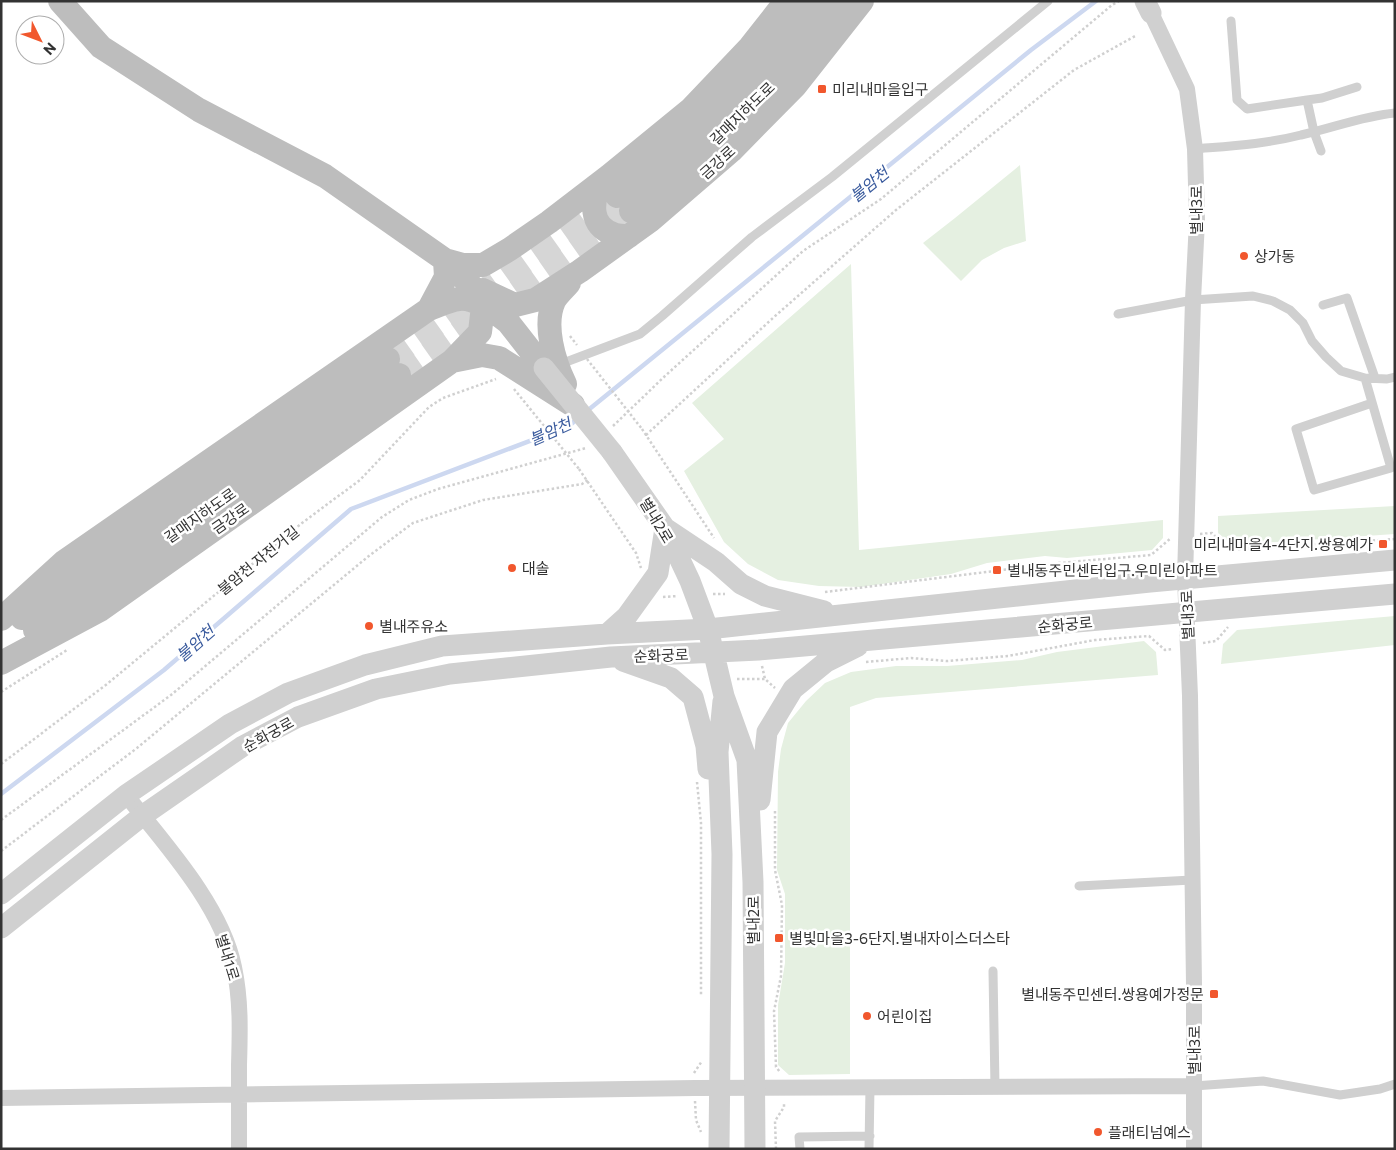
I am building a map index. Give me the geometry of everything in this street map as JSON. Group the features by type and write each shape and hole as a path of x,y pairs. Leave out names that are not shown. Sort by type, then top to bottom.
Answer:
{"main road":[{"path":"60,1 102,47 198,110 325,176 445,260 488,301 495,312 508,322"},
{"path":"445,260 463,265 483,265 510,249 616,197 691,108 750,47 786,1"},
{"name":"갈매지하도로","path":"616,197 649,172 695,131 756,71 814,1"},
{"name":"갈매지하도로","path":"616,197 709,145 760,98 805,48 838,1"},
{"name":"금강로","path":"488,301 515,305 535,300 580,271 651,220 731,151 795,86 862,1"},
{"path":"616,197 593,207 596,219 603,228 613,235 628,236"},
{"path":"452,361 480,332 488,301 490,283 498,264 510,249"},
{"path":"429,309 446,277 445,260"},
{"path":"532,374 554,300 580,271"},
{"path":"467,281 508,322 532,374 576,407"},
{"path":"429,309 459,299 488,301"},
{"name":"금강로","path":"1,663 100,610 393,368 429,309"},
{"path":"452,361 482,354 499,358 532,374 576,407"},
{"name":"금강로","path":"1,619 65,561 393,368 452,361"},
{"name":"갈매지하도로","path":"1,632 393,368"},
{"name":"갈매지하도로","path":"1,654 393,368"}],"street":[{"name":"별내3로","path":"1148,7 1188,89 1195,149 1197,221 1185,578 1190,696 1194,1149"},
{"name":"별내2로","path":"576,407 612,452 665,528 690,581 708,628 724,696 747,760 753,882 755,1149"},
{"path":"607,634 627,616 658,573 665,528 716,562 741,584 766,596 839,615"},
{"name":"순화궁로","path":"1,894 126,795 230,724 288,693 366,665 442,646 708,628 1185,578 1395,560"},
{"name":"순화궁로","path":"1,928 142,816 251,742 298,717 376,689 450,674 611,657 714,653 1395,594"},
{"path":"753,882 767,732 793,689 826,662 870,640"},
{"path":"611,657 671,678 693,697 706,746 709,786 722,854"},
{"name":"별내2로","path":"719,1149 722,854 718,752 724,696"},
{"name":"별내1로","path":"126,795 190,877 209,906 225,937 234,965 240,1007 239,1149"},
{"path":"1,1098 719,1088 1194,1086"}],"lane":[{"path":"532,374 640,334 752,237 839,171 1048,1"},
{"path":"1231,21 1237,100 1247,108 1322,98 1358,87"},
{"path":"1307,100 1314,132 1321,150"},
{"path":"1195,149 1261,143 1314,132 1373,115 1395,113"},
{"path":"1118,314 1193,300 1253,296 1273,301 1290,310 1302,323 1312,341 1341,371 1365,378 1387,379 1395,376"},
{"path":"1323,305 1347,298 1375,378"},
{"path":"1365,378 1392,468 1314,490 1296,429 1372,403"},
{"path":"1079,886 1192,880"},
{"path":"993,971 995,1087"},
{"path":"1194,1086 1263,1081 1340,1095 1380,1089 1395,1084"},
{"path":"870,1087 870,1149"},
{"path":"800,1149 800,1137 870,1136"}],"path":[{"path":"646,435 774,317 896,210 1074,70 1137,35"},
{"path":"587,359 642,429 717,543"},
{"path":"532,374 579,469 636,553 642,572"},
{"name":"불암천 자전거길","path":"1,764 107,684 302,523 360,480 430,406 443,398 532,374"},
{"path":"1,851 137,748 370,555 413,523 483,500 582,484 588,480"},
{"path":"1212,533 1229,550 1395,539"},
{"path":"823,592 1059,563 1151,555 1173,536"},
{"path":"863,662 910,658 947,661 1008,656 1094,640 1149,636 1165,650"},
{"path":"761,660 765,679 776,689"},
{"path":"751,679 765,679"},
{"path":"696,774 701,823 702,1001"},
{"path":"775,804 775,870 782,905 781,976 774,1010 776,1067 780,1073"},
{"path":"694,1073 703,1060"},
{"path":"776,1149 775,1121 784,1107"}],"green space":[{"path":"1020,165 1026,241 1004,248 982,260 961,281 923,243"},
{"path":"851,264 859,550 1163,520 1163,538 1152,550 1067,558 1045,556 987,563 951,574 861,587 819,586 778,580 748,564 724,542 684,471 724,439 692,403"},
{"path":"1395,506 1395,534 1232,545 1218,533 1218,516"},
{"path":"1395,616 1395,645 1221,664 1223,644 1237,630"},
{"path":"1144,641 1156,652 1158,675 876,698 850,707 850,1074 789,1075 778,1065 778,1005 785,963 785,894 777,870 778,772 781,749 788,723 806,701 825,683 851,672 896,666 947,666 1022,660 1057,652"}],"waterway":[{"name":"불암천","path":"587,411 1031,50 1096,1"},
{"name":"불암천","path":"1,794 164,670 351,509 569,426 577,419"}],"tunnel":[{"path":"388,359 617,196"},
{"path":"399,375 631,211"}],"place":[{"name":"미리내마을입구","path":"822,89"},
{"name":"상가동","path":"1244,256"},
{"name":"미리내마을4-4단지.쌍용예가","path":"1383,544"},
{"name":"대솔","path":"512,568"},
{"name":"별내동주민센터입구.우미린아파트","path":"997,570"},
{"name":"별내주유소","path":"369,626"},
{"name":"별빛마을3-6단지.별내자이스더스타","path":"779,938"},
{"name":"별내동주민센터.쌍용예가정문","path":"1214,994"},
{"name":"어린이집","path":"867,1016"},
{"name":"플래티넘예스","path":"1098,1132"}]}
